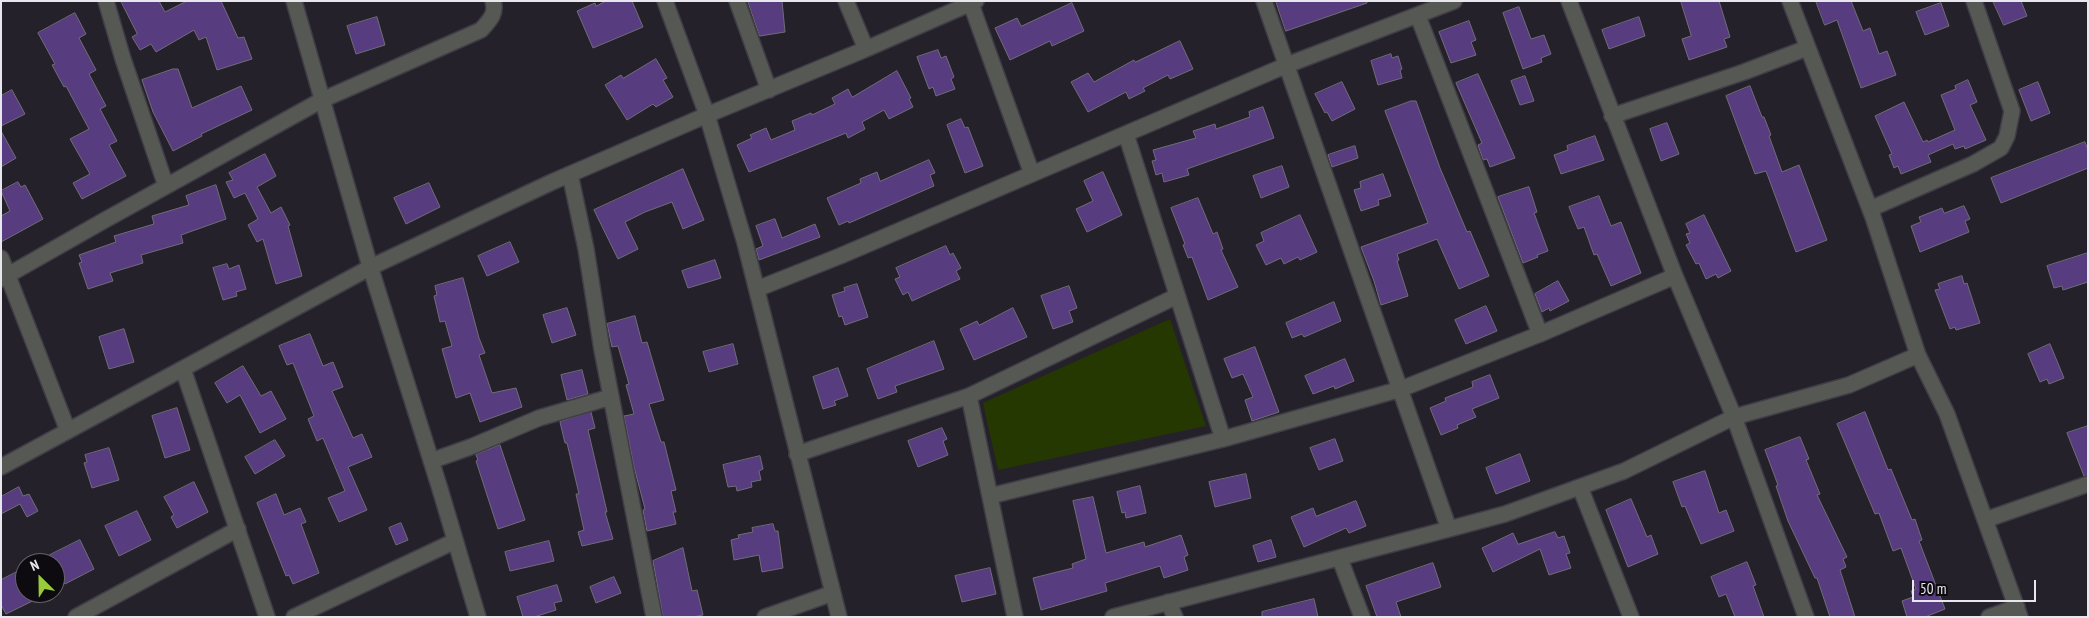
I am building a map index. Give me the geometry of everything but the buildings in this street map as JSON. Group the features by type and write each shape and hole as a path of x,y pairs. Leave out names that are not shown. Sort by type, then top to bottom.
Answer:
{"street":[{"path":"106,1 123,59 166,186"},
{"path":"294,1 371,267 478,617"},
{"path":"4,278 322,100 481,30 493,17 495,7 493,1"},
{"path":"665,1 708,116 745,243 839,617"},
{"path":"737,1 769,90"},
{"path":"846,1 866,49"},
{"path":"1264,1 1450,529"},
{"path":"757,289 840,256 1287,64 1454,1"},
{"path":"1569,1 1675,276 1734,417 1806,617"},
{"path":"1790,1 1870,209 1918,354 1947,414 2018,612 1989,617"},
{"path":"1870,209 1973,164 2001,148 2007,136 2012,111 1974,1"},
{"path":"1,468 371,267 570,174 974,2 1032,174"},
{"path":"1418,16 1540,334"},
{"path":"1612,116 1744,72 1808,48"},
{"path":"1126,134 1223,439"},
{"path":"570,174 586,249 602,350 654,617"},
{"path":"1,258 4,278 68,431"},
{"path":"990,496 1223,439 1401,389 1540,334 1675,276"},
{"path":"797,454 969,396 1177,296"},
{"path":"1113,617 1340,559 1505,514 1624,471 1734,417 1849,385 1918,354"},
{"path":"183,369 267,617"},
{"path":"969,396 1015,617"},
{"path":"431,461 473,446 539,418 611,397"},
{"path":"1985,520 2088,484"},
{"path":"1580,487 1631,617"},
{"path":"76,617 238,529"},
{"path":"294,617 456,541"},
{"path":"1340,559 1362,617"},
{"path":"765,617 833,593"},
{"path":"1168,602 1175,617"}],"green space":[{"path":"1170,319 1206,426 998,470 983,403"}]}
